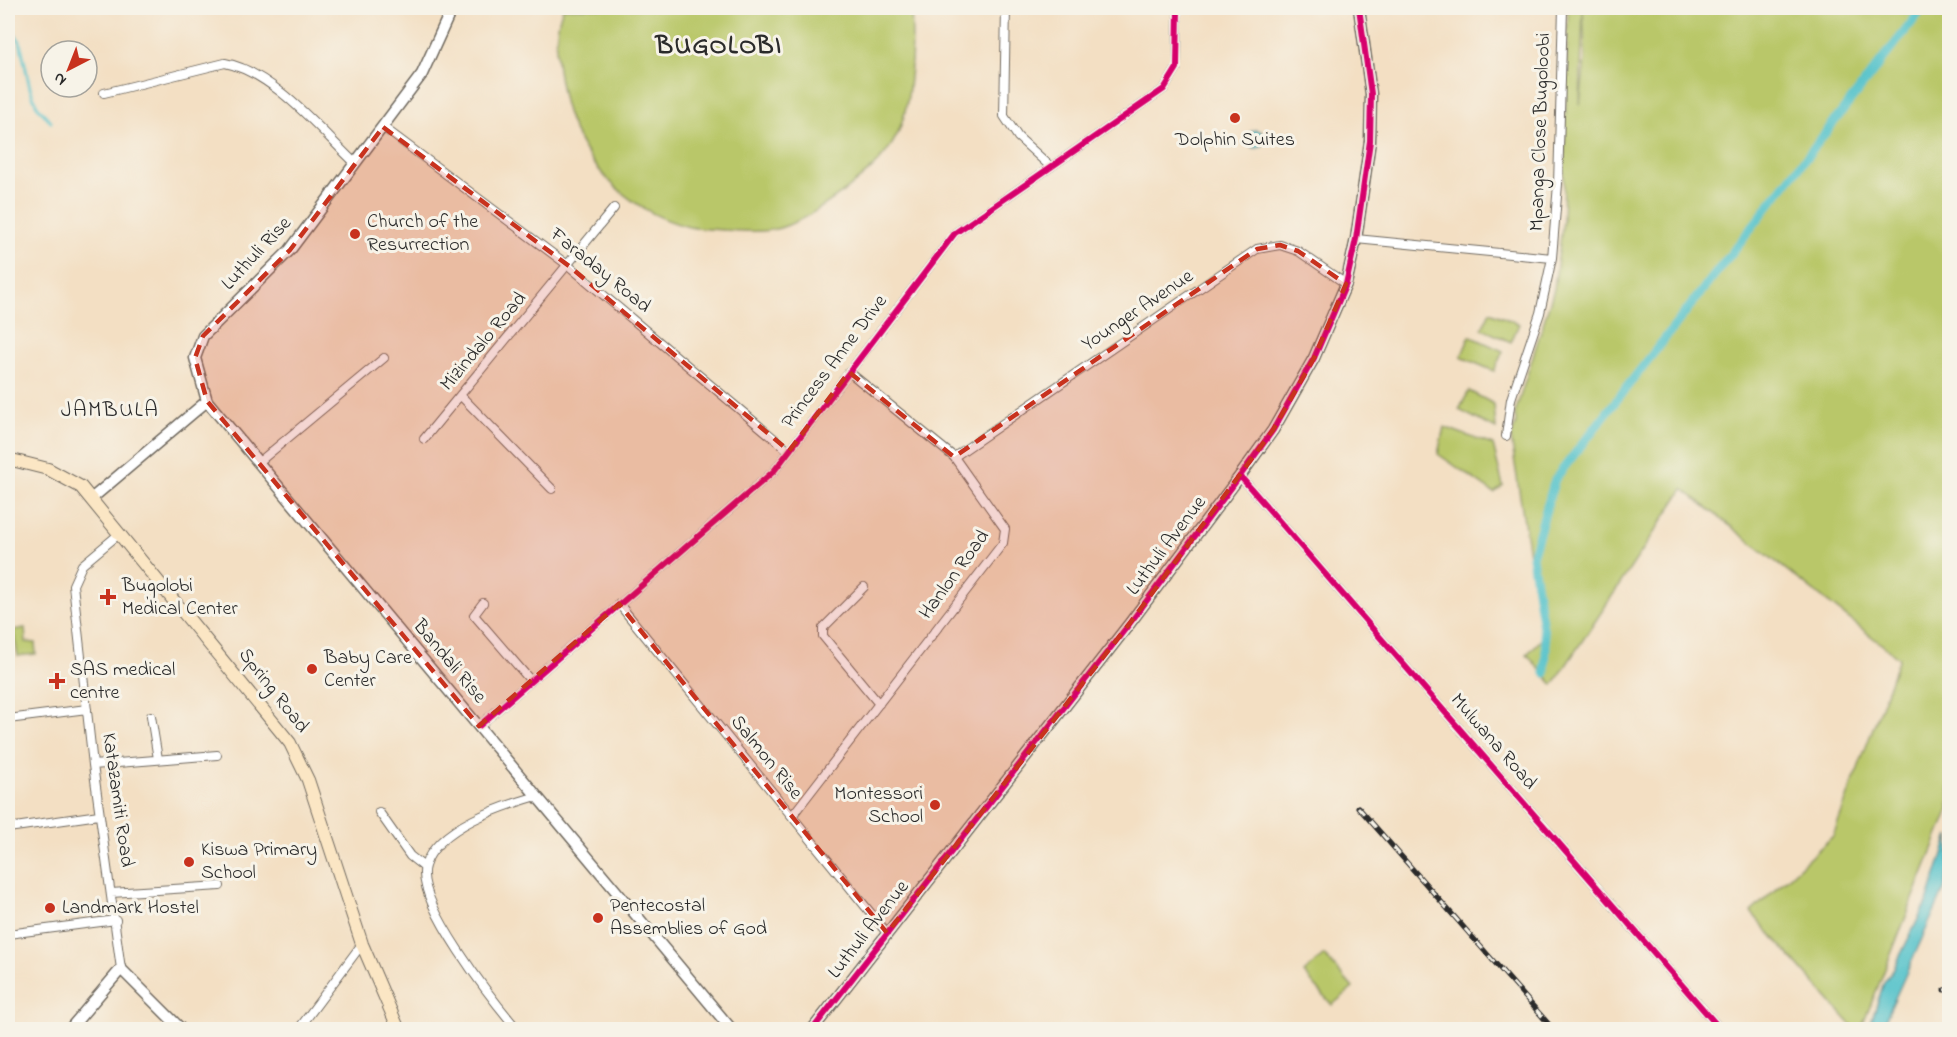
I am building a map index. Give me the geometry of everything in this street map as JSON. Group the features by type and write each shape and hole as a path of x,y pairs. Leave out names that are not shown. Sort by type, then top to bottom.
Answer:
{"main road":[{"name":"Spring Road","path":"8,459 62,475 81,487 290,743 308,780 362,944 399,1029"}],"street":[{"name":"Luthuli Rise","path":"207,401 195,358 202,336 274,269 355,164 422,74 452,8"},
{"path":"1006,8 1004,116 1013,131 1051,168"},
{"name":"Princess Anne Drive","path":"479,726 761,483 789,451 946,242 965,224 1158,95 1168,83 1178,59 1178,8"},
{"name":"Luthuli Avenue","path":"812,1029 1130,623 1240,476 1273,430 1314,357 1346,284 1356,240 1370,141 1371,94 1359,8"},
{"name":"Mpanga Close Bugoloobi","path":"1506,436 1511,399 1540,313 1552,258 1558,184 1563,8"},
{"path":"104,93 225,63 234,65 272,85 355,164"},
{"name":"Faraday Road","path":"383,127 569,266 789,451"},
{"name":"Mizindalo Road","path":"424,439 569,266 614,208"},
{"name":"Mpanga Close Bugoloobi","path":"1356,240 1552,258"},
{"name":"Younger Avenue","path":"954,457 1257,249 1280,245 1298,251 1346,284"},
{"path":"259,462 384,358"},
{"name":"Hanlon Road","path":"792,816 1003,543 1005,537 1005,529 954,457 849,372"},
{"path":"460,395 552,489"},
{"path":"92,500 207,401"},
{"name":"Bandali Rise","path":"207,401 732,1029"},
{"name":"Mulwana Road","path":"1240,476 1721,1029"},
{"name":"Katazamiti Road","path":"119,534 82,565 74,578 74,609 99,815 116,921 121,969"},
{"path":"864,587 823,628 823,636 879,704"},
{"path":"483,603 474,615 531,681"},
{"name":"Salmon Rise","path":"619,604 887,933"},
{"path":"8,719 87,709"},
{"path":"151,716 158,759"},
{"path":"93,765 217,755"},
{"path":"518,1029 477,980 459,953 428,890 424,867 431,853 472,820 537,796"},
{"path":"379,812 410,856 424,867"},
{"path":"8,828 99,815"},
{"path":"111,892 220,886"},
{"path":"8,934 116,921"},
{"path":"298,1029 362,944"},
{"path":"69,1029 121,969 182,1029"}],"highlighted area":[{"path":"383,127 569,266 789,451 849,372 954,457 1257,249 1280,245 1298,251 1346,284 1314,358 1273,430 1130,623 887,933 619,604 479,726 207,401 195,358 203,336 290,250"}],"green space":[{"path":"563,8 911,8 912,51 905,113 892,145 863,177 822,207 789,225 767,231 689,227 644,208 624,194 606,178 578,138 568,116 557,60 557,29"},
{"path":"1568,8 1949,8 1949,809 1861,1029 1855,1029 1751,912 1833,836 1899,658 1683,489 1553,685 1527,654 1542,639 1511,438 1516,423 1515,413 1554,289 1563,220","holes":["1583,9 1585,58 1580,106"]},
{"path":"1490,312 1519,324 1511,342 1482,329"},
{"path":"1470,336 1503,351 1494,371 1461,357"},
{"path":"1469,391 1494,404 1496,429 1459,410"},
{"path":"1444,427 1493,445 1503,486 1494,493 1438,454"},
{"path":"25,628 26,642 35,643 36,654 18,656 13,630"},
{"path":"1324,955 1353,988 1332,1005 1304,973"}],"water":[{"path":"1256,130 1262,133 1265,139 1262,145 1256,148 1250,145 1247,139 1250,133"},
{"path":"1949,836 1949,870 1944,890 1881,1029 1869,1029 1884,982 1894,968 1928,899"}],"waterway":[{"path":"1545,673 1546,647 1532,557 1555,479 1923,8"},
{"path":"8,27 20,41 30,88 37,106 51,122"}],"railway":[{"path":"1358,807 1554,1030"},
{"path":"1944,990 1950,989"}],"cycle path":[{"path":"479,726 774,471 955,233 1164,89 1177,68 1178,8"},
{"path":"812,1030 1130,623 1240,476 1273,430 1314,358 1346,284 1356,239 1370,141 1371,94 1359,8"},
{"path":"1240,476 1721,1030"}],"place":[{"name":"Dolphin Suites","path":"1235,118"},
{"name":"Church of the Resurrection","path":"355,234"},
{"name":"Bugolobi Medical Center","path":"108,597"},
{"name":"Baby Care Center","path":"312,669"},
{"name":"SAS medical centre","path":"57,681"},
{"name":"Montessori School","path":"935,805"},
{"name":"Kiswa Primary School","path":"189,862"},
{"name":"Landmark Hostel","path":"50,908"},
{"name":"Pentecostal Assemblies of God","path":"598,918"}],"district":[{"name":"BUGOLOBI","path":"719,47"},
{"name":"JAMBULA","path":"110,411"}]}
